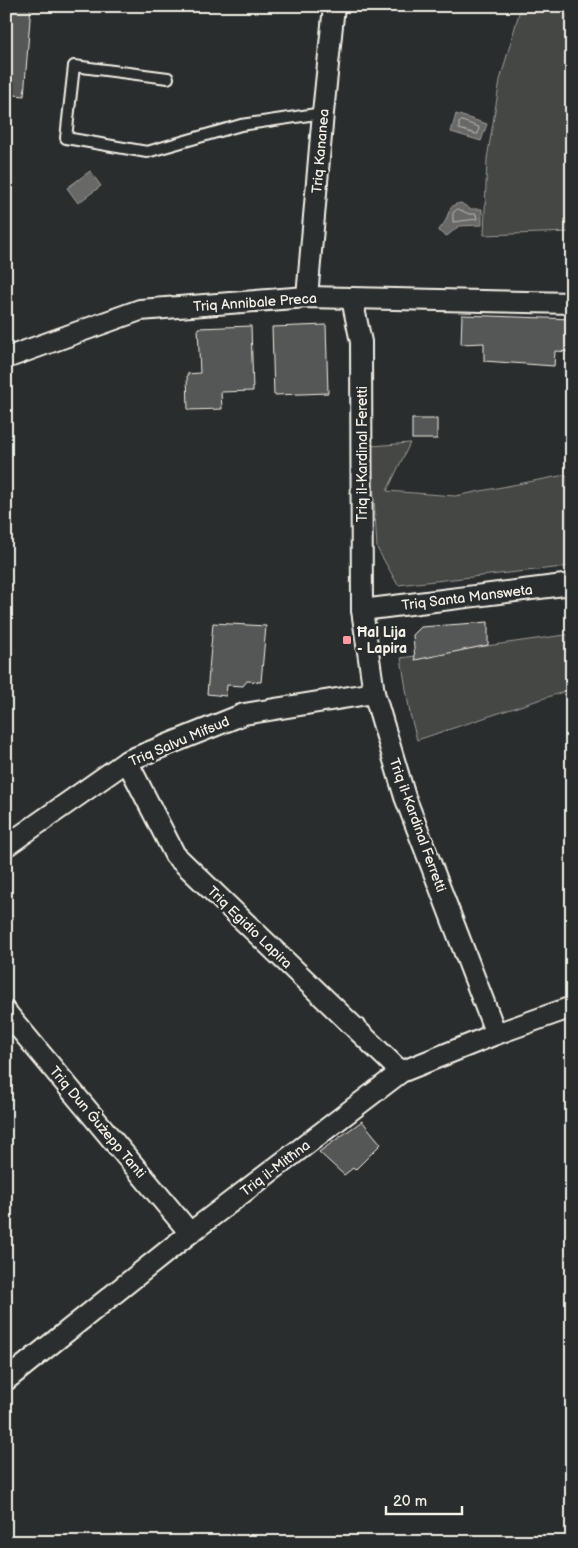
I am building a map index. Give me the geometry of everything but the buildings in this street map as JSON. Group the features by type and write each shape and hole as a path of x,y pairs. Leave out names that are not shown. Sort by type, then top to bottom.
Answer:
{"street":[{"name":"Triq Kananea","path":"307,297 334,6"},
{"name":"Triq Annibale Preca","path":"6,358 140,310 307,297 572,302"},
{"name":"Triq il-Kardinal Feretti","path":"352,299 361,342 362,610"},
{"name":"Triq Santa Mansweta","path":"362,610 572,584"},
{"name":"Triq il-Kardinal Ferretti","path":"362,610 374,693 405,797 496,1034"},
{"name":"Triq Salvu Mifsud","path":"6,846 127,761 244,714 374,693"},
{"name":"Triq Egidio Lapira","path":"127,761 175,855 401,1072"},
{"name":"Triq il-Mitħna","path":"6,1380 190,1233 401,1072 496,1034 572,1007"},
{"name":"Triq Dun Ġużepp Tanti","path":"6,1012 190,1233"}],"lane":[{"path":"168,78 74,66 66,138 147,152 242,125 323,113"}],"shaded area":[{"path":"521,6 572,6 572,232 484,235 487,159 500,80"},
{"path":"410,443 387,491 455,496 565,475 572,478 572,566 398,585 377,548 371,446"},
{"path":"572,634 572,689 417,740 410,714 401,658"}],"water":[{"path":"456,114 487,124 481,141 451,132"},
{"path":"90,171 101,186 78,203 67,188"},
{"path":"461,203 470,209 482,209 482,225 459,226 447,236 438,231 446,221 451,207"}],"place":[{"name":"Ħal Lija - Lapira","path":"347,640"}]}
